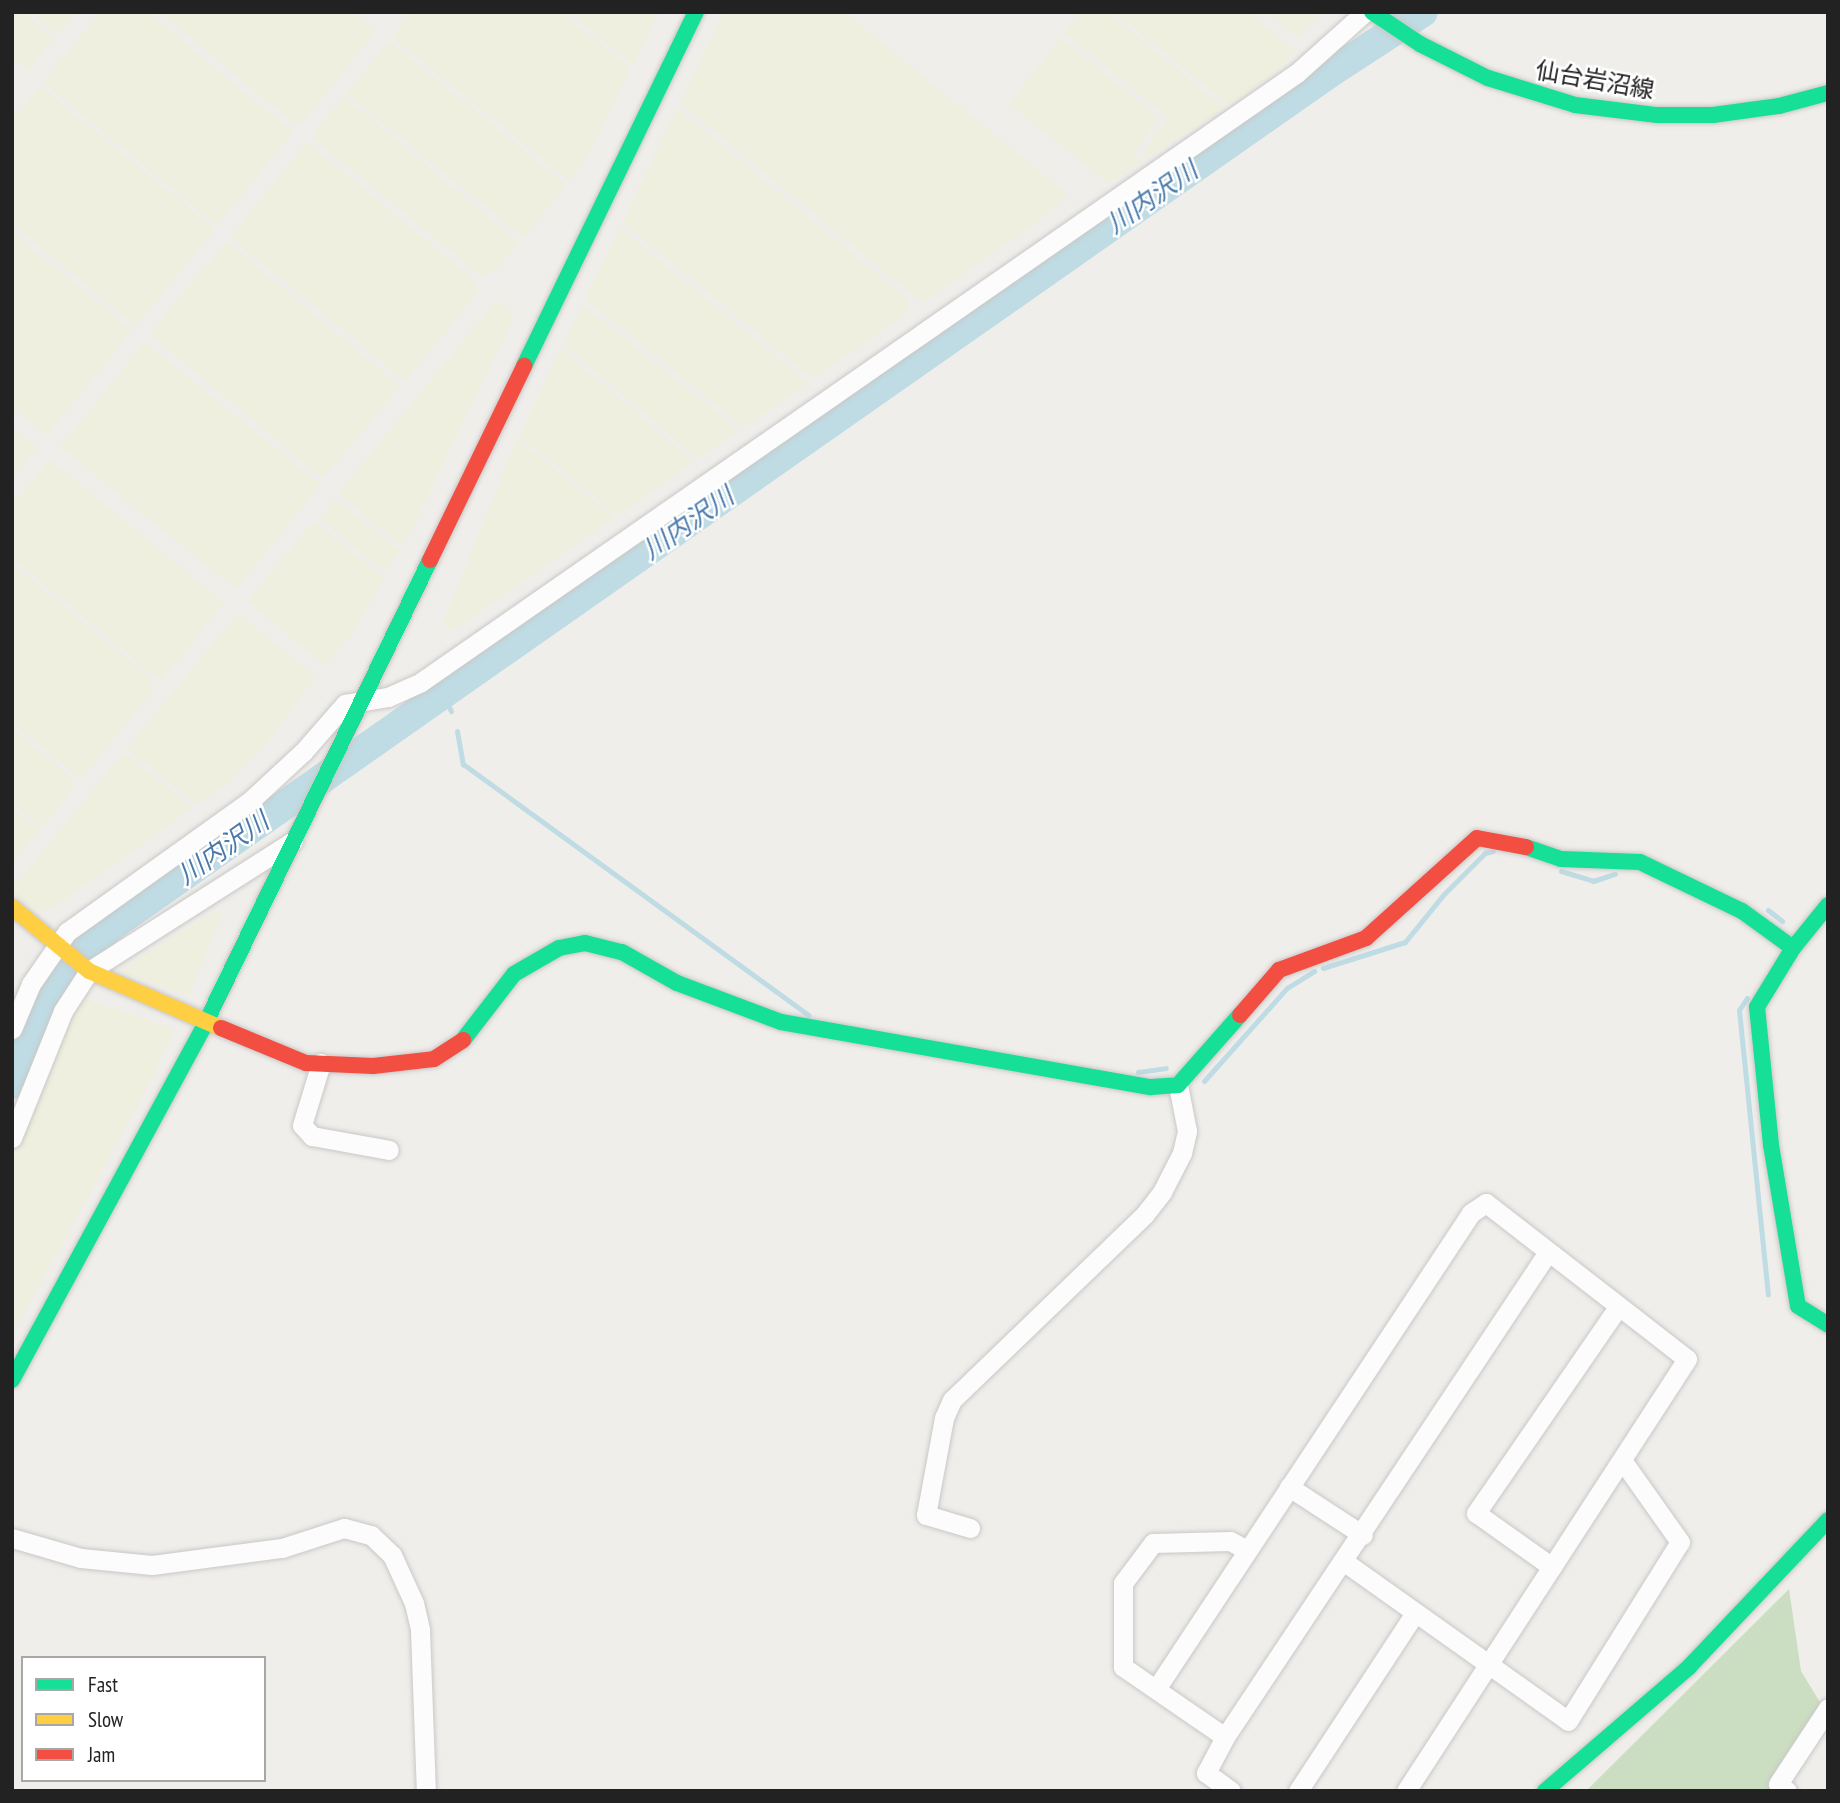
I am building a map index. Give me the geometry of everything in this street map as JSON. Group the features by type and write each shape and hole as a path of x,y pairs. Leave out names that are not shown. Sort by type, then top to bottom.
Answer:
{"street":[{"path":"12,1380 206,1022 298,838 696,12"},
{"path":"12,1030 31,984 62,946 260,793 345,704 388,697 422,682 1297,74 1373,14"},
{"name":"仙台岩沼線","path":"1373,14 1414,40 1488,79 1530,94 1615,111 1735,113 1828,93"},
{"path":"12,1138 63,1011 86,968 298,838"},
{"path":"12,907 86,968 306,1063 373,1066 434,1059 471,1034 514,974 559,948 585,943 622,952 677,983 781,1022 831,1034 1151,1087 1178,1084 1279,970 1366,938 1477,838 1507,840 1561,859 1640,862 1672,874 1742,911 1793,948"},
{"path":"1828,905 1793,948 1757,1007 1772,1145 1798,1306 1828,1325"},
{"path":"321,1063 302,1125 312,1136 389,1150"},
{"path":"970,1528 926,1515 944,1418 952,1400 1145,1214 1162,1192 1178,1163 1187,1131 1178,1084"},
{"path":"1156,1689 1471,1213 1486,1203 1687,1359 1406,1791"},
{"path":"1231,1791 1206,1773 1225,1737 1346,1563 1548,1252"},
{"path":"1552,1567 1476,1513 1618,1307"},
{"path":"1346,1563 1568,1721 1680,1542 1622,1460"},
{"path":"1289,1487 1363,1535"},
{"path":"1545,1791 1689,1667 1828,1520"},
{"path":"12,1538 81,1558 152,1565 282,1548 344,1528 371,1535 392,1555 414,1603 419,1630 426,1791"},
{"path":"1225,1737 1122,1667 1123,1583 1153,1542 1230,1541 1247,1550"},
{"path":"1298,1791 1415,1613"},
{"path":"1787,1791 1777,1784 1828,1708"}],"green space":[{"path":"12,12 22,12 54,39 29,71 12,58"},
{"path":"30,12 77,12 58,35"},
{"path":"100,12 148,12 293,132 217,226 43,82"},
{"path":"159,12 352,12 375,32 298,127"},
{"path":"412,12 560,12 630,68 591,152 569,181 392,37"},
{"path":"569,12 659,12 633,65"},
{"path":"724,12 845,12 1068,195 1033,225 922,303 680,103"},
{"path":"1081,12 1108,12 1224,108 1147,158 1141,154 1168,118 1064,33"},
{"path":"1115,12 1256,12 1253,16 1297,51 1267,79 1228,105"},
{"path":"1270,12 1312,12 1317,16 1298,39"},
{"path":"1061,37 1159,118 1133,154 1142,162 1109,184 1009,104"},
{"path":"389,41 566,184 523,237 346,94"},
{"path":"40,86 215,229 136,326 12,224 12,120"},
{"path":"344,97 519,242 492,275 488,272 483,278 311,137"},
{"path":"677,108 910,301 907,313 813,379 622,222"},
{"path":"307,142 477,282 474,287 479,291 405,381 230,237"},
{"path":"620,227 808,383 744,427 585,299"},
{"path":"12,232 132,330 47,435 12,407"},
{"path":"227,241 400,386 322,479 149,334"},
{"path":"497,300 515,316 403,547 338,493"},
{"path":"583,305 739,430 698,459 563,344"},
{"path":"145,342 321,484 236,589 60,447"},
{"path":"561,349 694,462 618,515 519,436"},
{"path":"12,427 38,448 12,479"},
{"path":"517,439 615,517 454,630 442,624"},
{"path":"50,459 224,603 161,681 12,558 12,505"},
{"path":"335,499 400,552 385,571 319,518"},
{"path":"314,521 385,579 353,632 325,666 247,601"},
{"path":"12,564 150,677 153,691 81,779 12,722"},
{"path":"238,613 316,677 269,740 229,782 197,805 127,748"},
{"path":"12,728 72,778 73,789 42,827 12,802"},
{"path":"124,752 192,808 56,906 39,913 12,893 12,888"},
{"path":"12,807 40,830 12,863"},
{"path":"216,910 223,912 189,996 118,971"},
{"path":"80,997 174,1029 155,1073 12,1335 12,1162"},
{"path":"1789,1589 1801,1671 1821,1704 1768,1786 1774,1791 1586,1791"}],"waterway":[{"name":"川内沢川","path":"12,1084 62,967 116,923 1328,74 1423,12"},
{"path":"443,694 451,711"},
{"path":"457,731 463,764 809,1015"},
{"path":"1323,968 1405,942 1443,895 1485,853 1493,851"},
{"path":"1561,871 1593,881 1615,874"},
{"path":"1768,910 1782,921"},
{"path":"1204,1081 1287,988 1314,971"},
{"path":"1747,998 1739,1010 1768,1295"},
{"path":"1138,1072 1166,1068"}],"traffic: fast":[{"path":"524,366 696,12"},
{"path":"1372,12 1420,44 1488,78 1575,105 1657,115 1713,115 1779,106 1828,93"},
{"path":"12,1380 206,1022 430,560"},
{"path":"1526,847 1561,859 1640,862 1742,911 1793,948"},
{"path":"1828,905 1793,948 1757,1007 1771,1145 1798,1306 1828,1325"},
{"path":"463,1040 514,974 559,948 585,943 622,952 677,983 781,1022 1151,1087 1178,1085 1240,1015"},
{"path":"1545,1791 1689,1667 1828,1520"}],"traffic: slow":[{"path":"12,907 89,971 221,1028"}],"traffic: jam":[{"path":"430,560 524,366"},
{"path":"1240,1015 1279,970 1366,938 1477,838 1526,847"},
{"path":"221,1028 306,1063 373,1066 434,1059 463,1040"}]}
